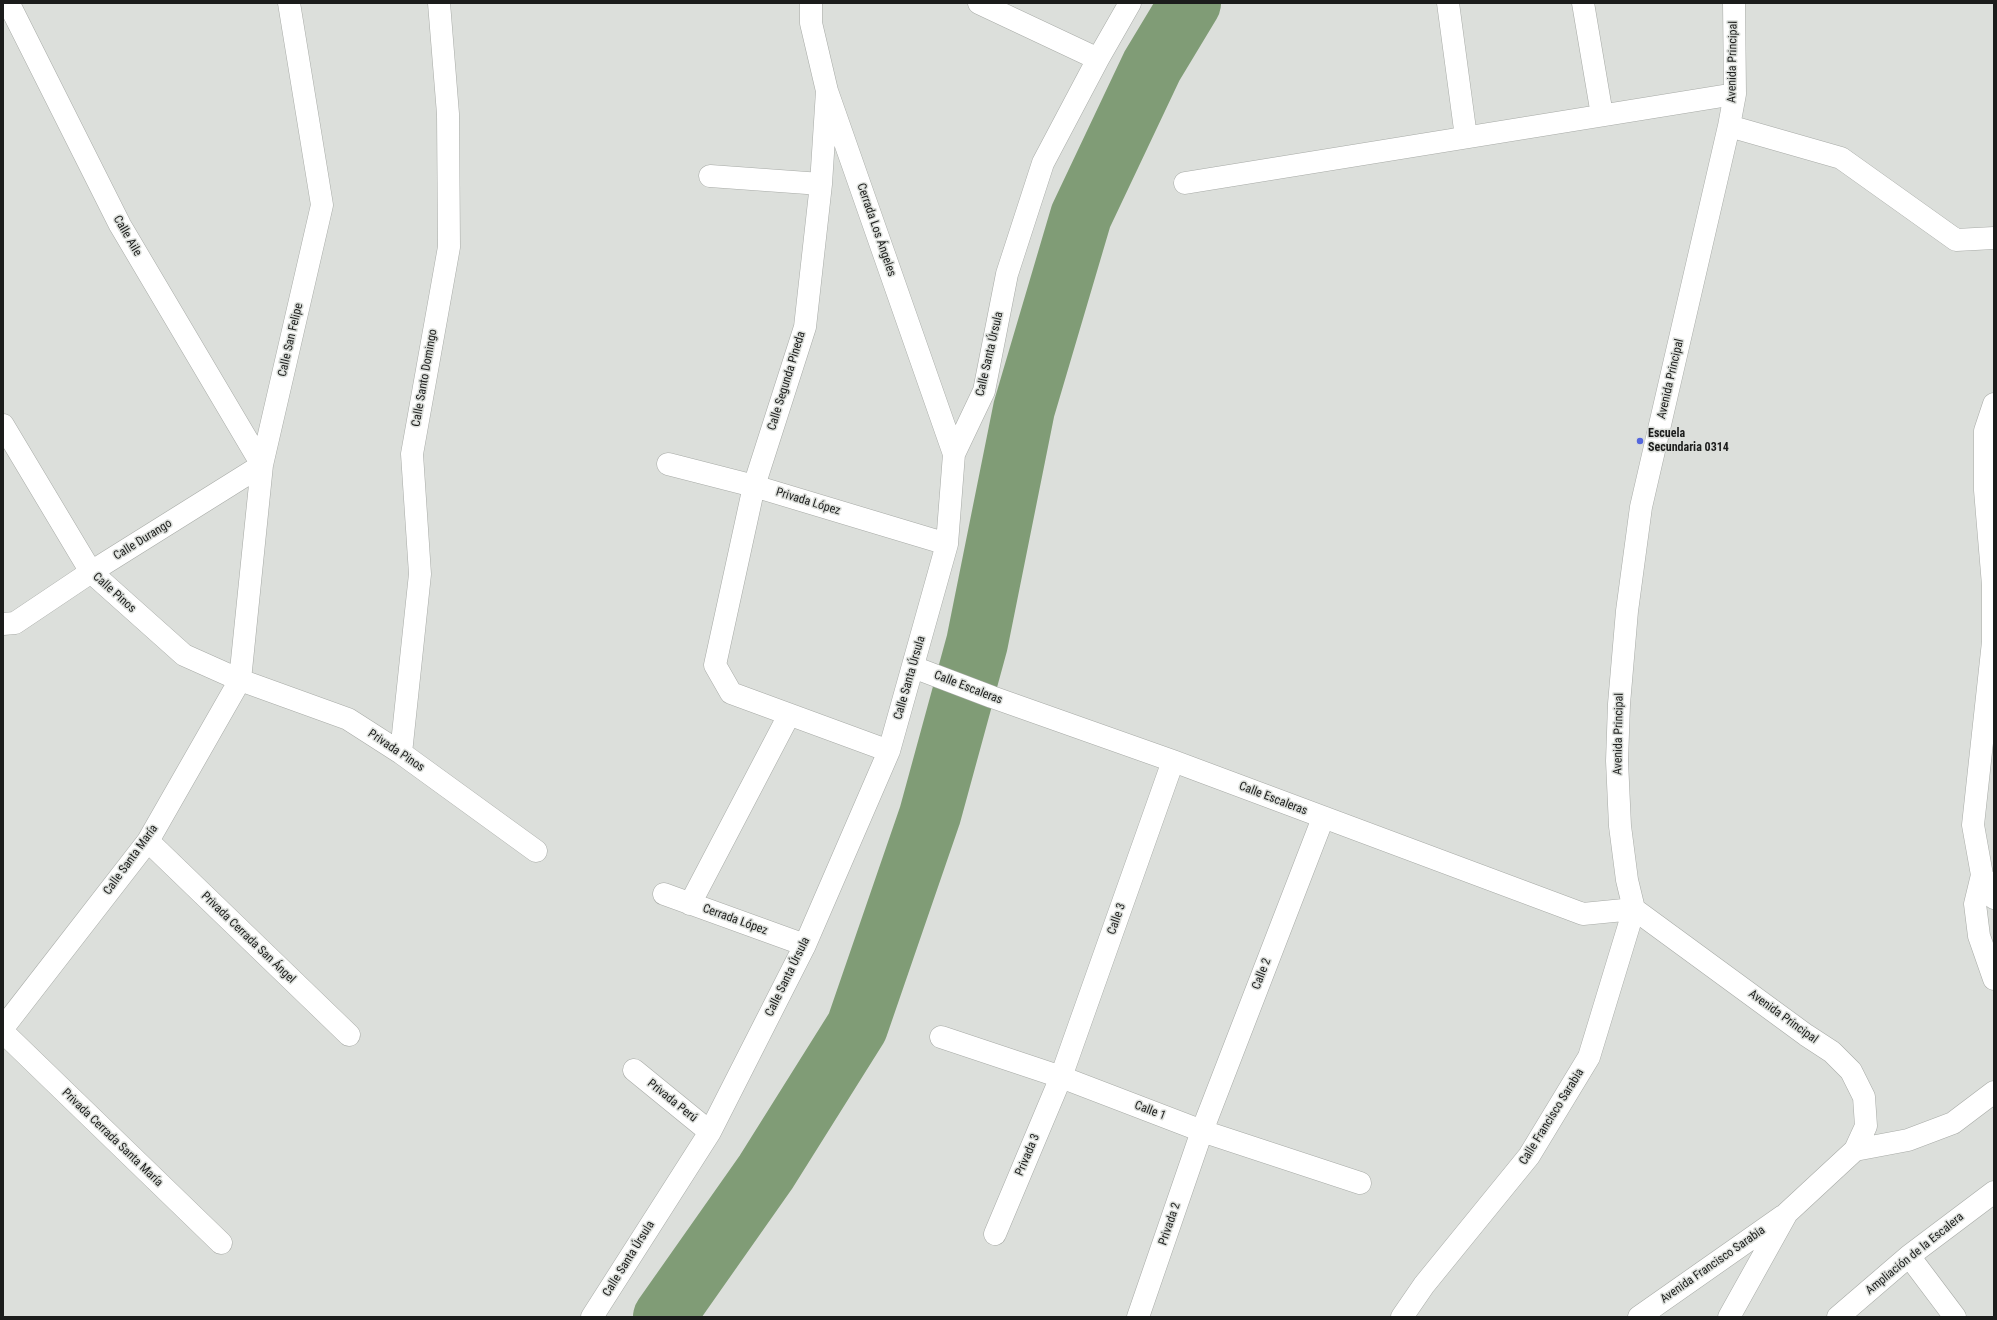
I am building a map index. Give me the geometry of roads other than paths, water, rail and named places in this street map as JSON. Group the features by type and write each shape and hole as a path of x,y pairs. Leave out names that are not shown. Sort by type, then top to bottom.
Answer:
{"street":[{"name":"Calle San Felipe","path":"240,680 262,465 322,205 289,3"},
{"name":"Calle Santo Domingo","path":"401,753 420,574 412,454 449,247 448,114 439,3"},
{"name":"Cerrada Los Ángeles","path":"811,3 811,23 827,91 954,454"},
{"path":"979,3 1098,59"},
{"name":"Calle Santa Úrsula","path":"592,1317 710,1132 805,945 889,751 947,544 954,454 984,391 1007,274 1043,163 1098,59 1130,3"},
{"path":"1448,3 1466,137"},
{"path":"1583,3 1602,115"},
{"name":"Avenida Principal","path":"1729,1317 1787,1213 1855,1150 1866,1126 1864,1097 1851,1072 1832,1052 1806,1035 1634,909 1627,880 1620,826 1617,761 1618,704 1627,611 1641,507 1730,126 1735,94 1734,3"},
{"name":"Calle Aile","path":"3,4 10,6 120,225 262,465"},
{"name":"Calle Segunda Pineda","path":"790,715 731,693 715,665 754,486 805,327 821,184 827,91"},
{"path":"1185,183 1735,94"},
{"path":"1730,126 1841,158 1956,240 1994,238"},
{"path":"710,176 821,184"},
{"path":"1994,404 1985,431 1985,490 1993,585 1993,642 1973,825 1982,875 1994,898"},
{"name":"Calle Pinos","path":"3,425 91,572 184,655 240,680"},
{"name":"Privada López","path":"668,464 754,486 947,544"},
{"name":"Calle Durango","path":"3,624 15,623 91,572 262,465"},
{"name":"Calle Escaleras","path":"913,667 992,697 1173,761 1583,914 1634,909"},
{"name":"Privada Pinos","path":"240,680 348,719 401,753 536,851"},
{"name":"Calle Santa María","path":"3,1028 148,841 240,680"},
{"path":"690,904 790,715 889,751"},
{"name":"Calle 3","path":"1061,1077 1173,761"},
{"name":"Calle 2","path":"1202,1131 1323,818"},
{"name":"Privada Cerrada San Ángel","path":"148,841 349,1035"},
{"path":"1982,875 1975,904 1979,936 1994,979"},
{"name":"Cerrada López","path":"664,894 805,945"},
{"name":"Calle Francisco Sarabia","path":"1402,1317 1424,1285 1529,1156 1589,1057 1634,909"},
{"name":"Privada Cerrada Santa María","path":"3,1032 221,1243"},
{"name":"Calle 1","path":"941,1037 1061,1077 1202,1131 1360,1183"},
{"name":"Privada Perú","path":"634,1070 710,1132"},
{"name":"Privada 3","path":"995,1234 1061,1077"},
{"path":"1855,1150 1908,1140 1953,1123 1994,1092"},
{"name":"Privada 2","path":"1138,1317 1202,1131"},
{"name":"Ampliación de la Escalera","path":"1838,1317 1909,1256 1994,1192"},
{"name":"Avenida Francisco Sarabia","path":"1639,1317 1787,1213"},
{"path":"1909,1256 1954,1317"}],"waterway":[{"path":"664,1317 766,1172 857,1027 930,815 977,643 1024,409 1081,216 1152,66 1190,3"}],"place":[{"name":"Escuela Secundaria 0314","path":"1640,441"}]}
